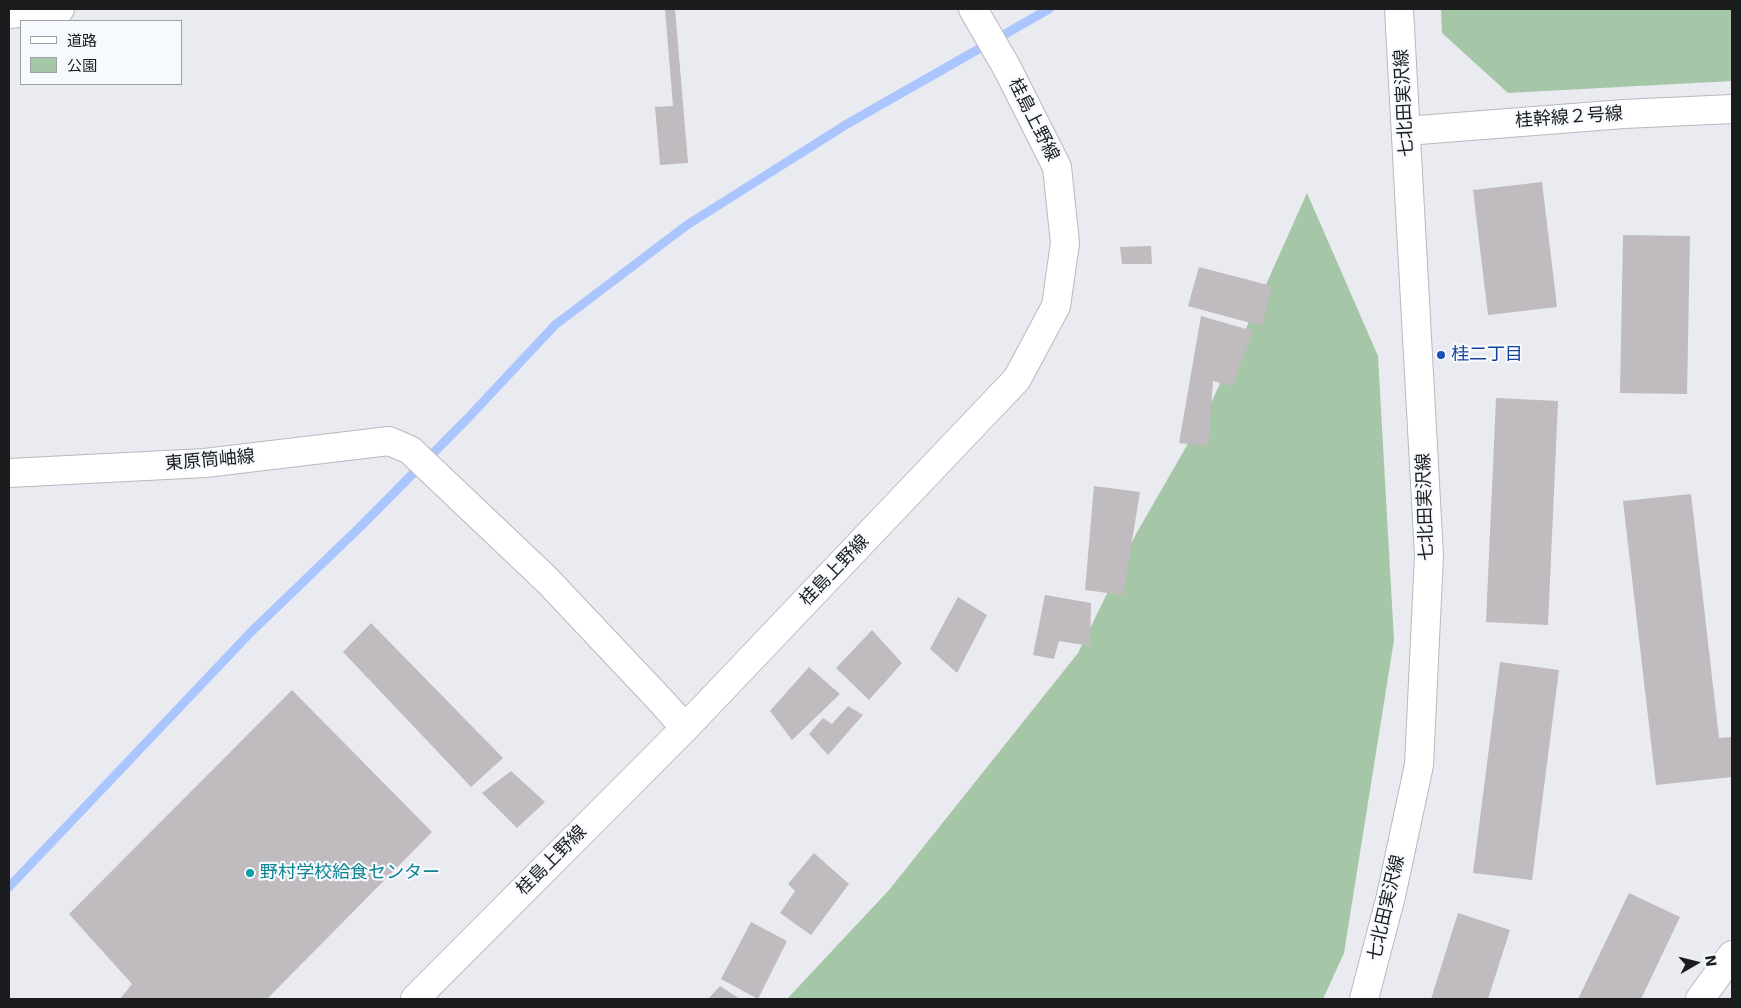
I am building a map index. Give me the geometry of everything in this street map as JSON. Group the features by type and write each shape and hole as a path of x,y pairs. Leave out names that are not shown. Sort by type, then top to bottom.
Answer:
{"main road":[{"path":"9,14 60,9"},
{"name":"七北田実沢線","path":"1364,999 1391,896 1419,764 1428,586 1429,556 1399,9"},
{"name":"桂島上野線","path":"415,999 685,728 1016,379 1056,306 1065,243 1057,167 1006,66 977,16"},
{"name":"桂幹線２号線","path":"1406,130 1624,114 1732,109"},
{"name":"東原筒岫線","path":"9,473 205,463 389,441 410,450 547,580 664,703 685,728"},
{"path":"1700,999 1732,955"}],"green space":[{"path":"1441,9 1732,9 1732,81 1508,93 1442,33"},
{"path":"1307,193 1378,356 1394,640 1344,953 1323,999 787,999 889,890 1078,653 1136,534 1209,407"}],"building":[{"path":"665,9 675,9 688,163 660,165 655,107 673,106"},
{"path":"1542,182 1557,307 1488,315 1473,190"},
{"path":"1623,235 1690,236 1687,394 1620,393"},
{"path":"1151,246 1152,264 1122,264 1120,247"},
{"path":"1199,267 1272,286 1262,326 1188,306"},
{"path":"1201,316 1253,331 1232,386 1213,381 1208,446 1179,443"},
{"path":"1496,398 1558,401 1548,625 1486,622"},
{"path":"1094,486 1140,492 1123,595 1085,590"},
{"path":"1691,494 1719,738 1732,737 1732,777 1656,785 1623,501"},
{"path":"1045,595 1091,603 1090,646 1059,641 1054,659 1033,655"},
{"path":"958,597 987,615 957,673 930,649"},
{"path":"371,623 503,758 471,787 343,652"},
{"path":"872,630 902,663 869,700 836,668"},
{"path":"1500,662 1559,670 1532,880 1473,873"},
{"path":"809,667 840,694 792,740 770,711"},
{"name":"野村学校給食センター","path":"292,690 432,832 267,999 120,999 132,984 69,914"},
{"path":"848,706 863,715 828,755 809,734 823,718 832,724"},
{"path":"511,771 545,802 517,828 482,793"},
{"path":"814,853 849,884 811,935 780,913 795,891 788,884"},
{"path":"1629,893 1680,917 1641,999 1578,999"},
{"path":"1458,913 1510,930 1488,999 1431,999"},
{"path":"751,922 787,941 758,999 721,979"},
{"path":"720,986 740,999 708,999"}],"waterway":[{"path":"9,887 251,632 361,526 467,419 555,325 687,225 847,124 1049,9"}],"place":[{"name":"桂二丁目","path":"1441,355"},
{"name":"野村学校給食センター","path":"250,873"}]}
